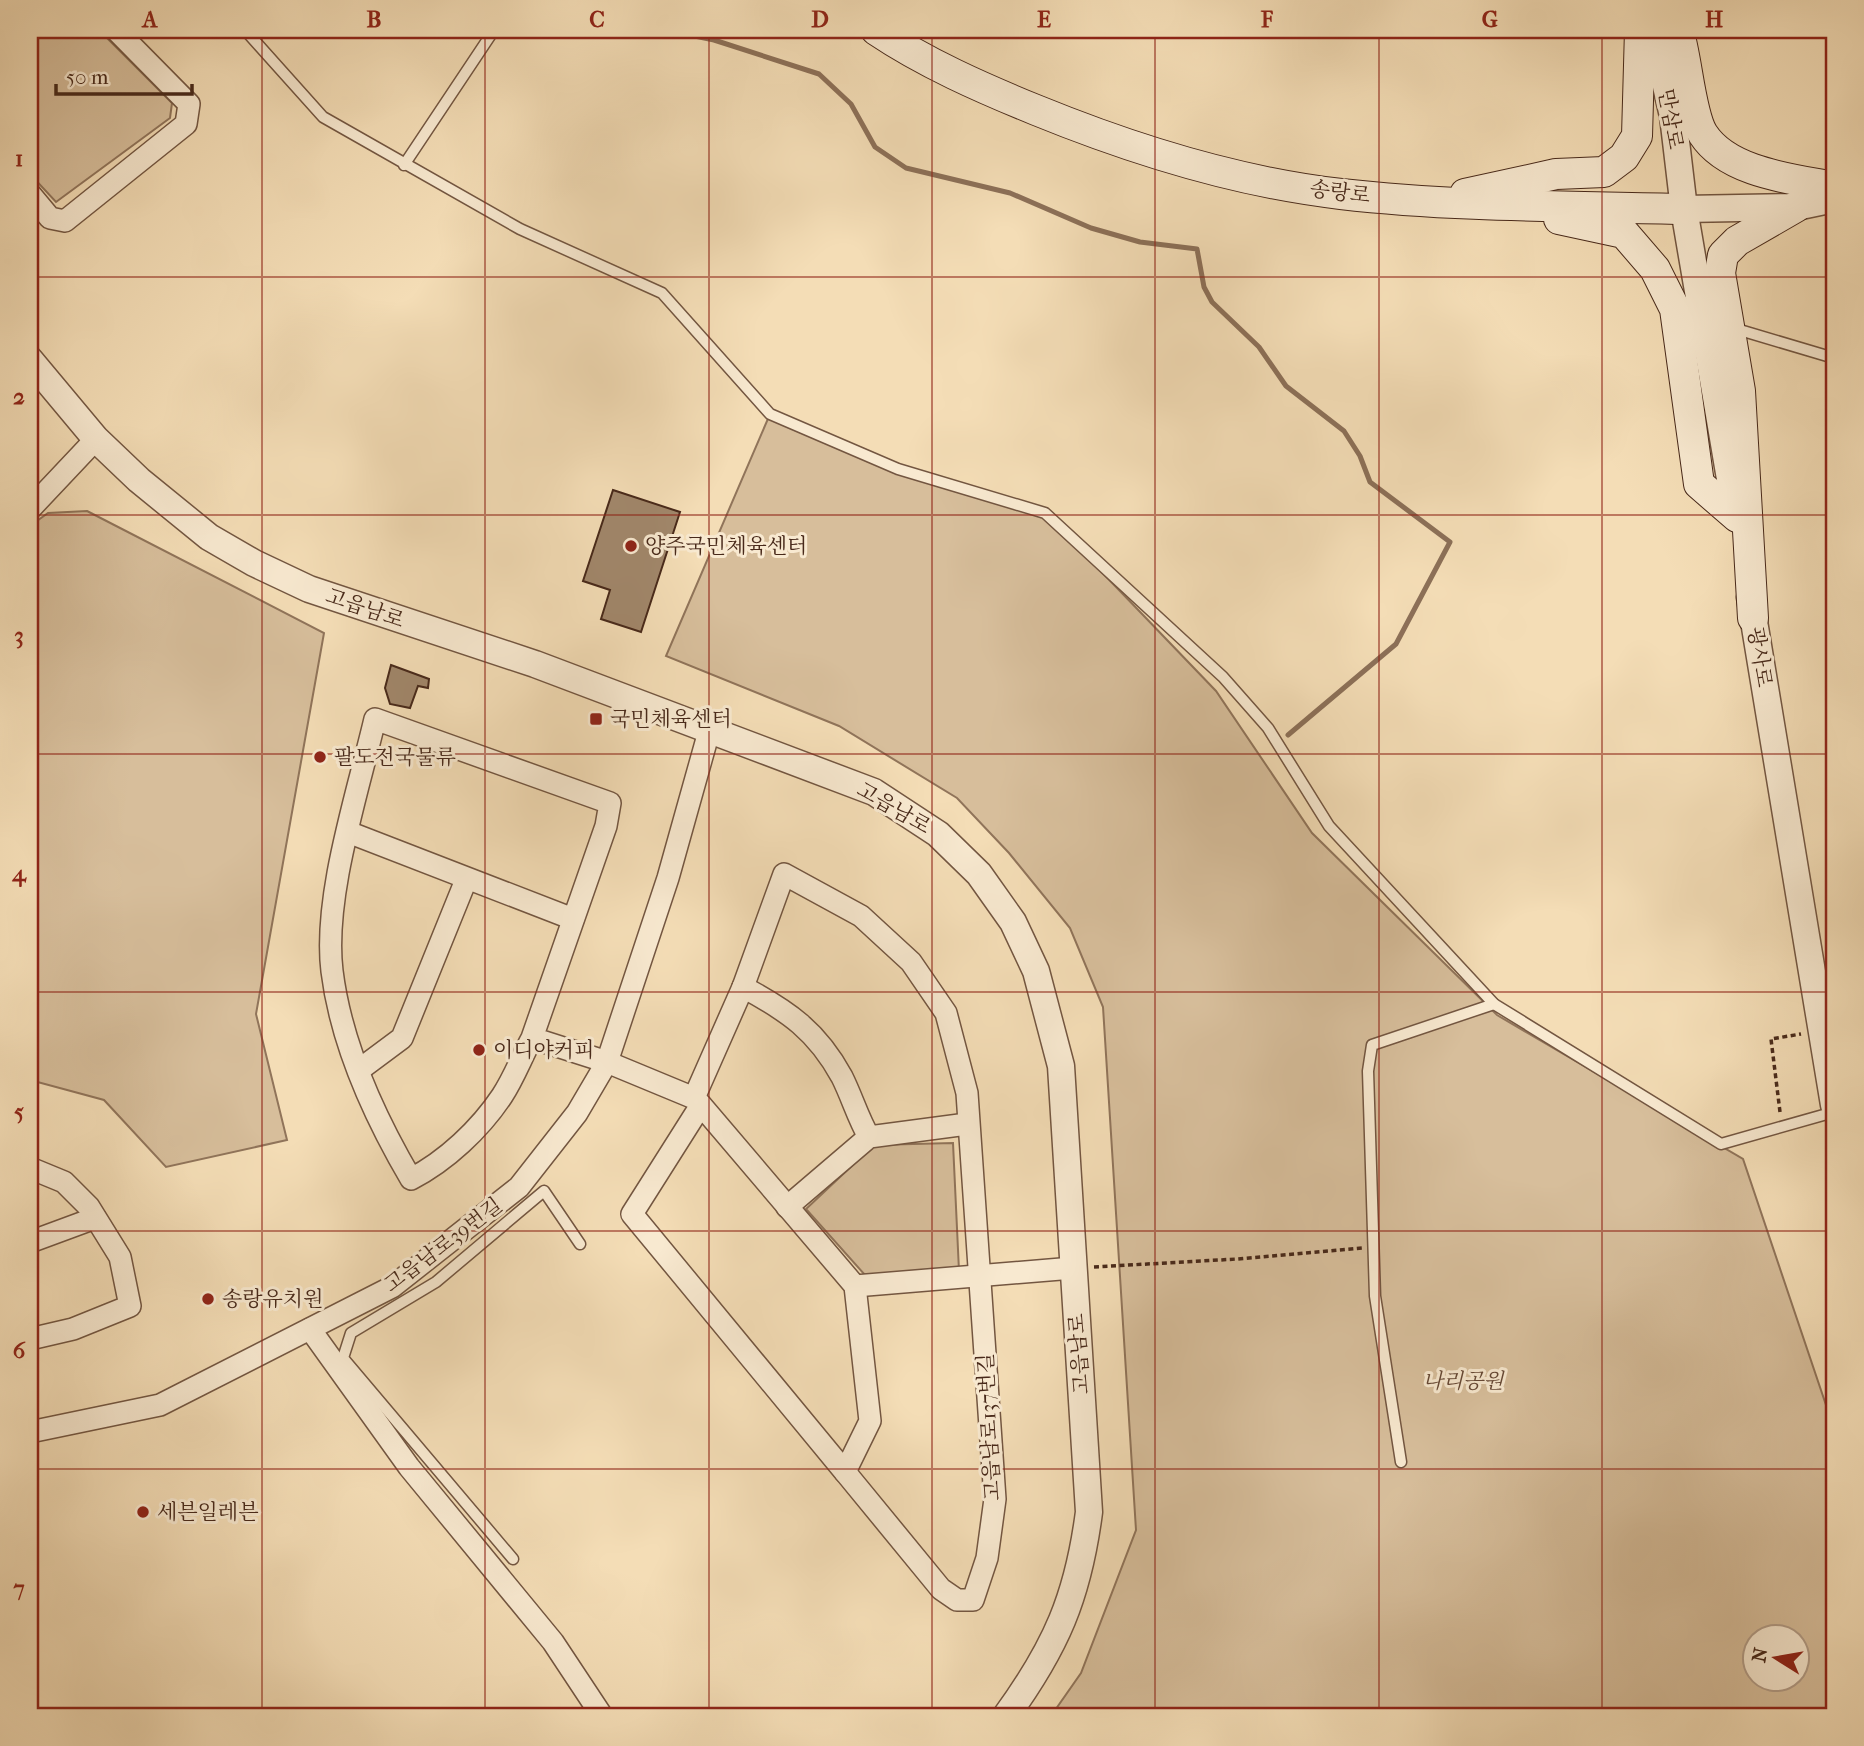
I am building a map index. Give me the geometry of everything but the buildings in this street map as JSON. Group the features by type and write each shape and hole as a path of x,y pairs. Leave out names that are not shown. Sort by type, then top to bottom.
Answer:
{"main road":[{"name":"송랑로","path":"876,30 985,89 1090,132 1171,159 1255,179 1339,194 1429,202 1684,209"},
{"path":"1429,202 1556,174 1604,172 1625,157 1637,136 1640,30"},
{"path":"1678,30 1702,133 1724,155 1742,164 1834,187"},
{"path":"1501,206 1624,233 1655,269 1675,309 1699,484 1737,517"},
{"path":"1753,618 1740,391 1720,273 1723,255 1737,241 1796,207"}],"street":[{"path":"30,194 50,218 65,221 186,124 189,104 116,30"},
{"name":"만삼로","path":"1653,30 1673,116 1684,209"},
{"name":"송랑로","path":"1684,209 1796,207 1834,199"},
{"name":"광사로","path":"1684,209 1822,1030 1832,1075 1834,1105"},
{"name":"고읍남로","path":"30,360 96,439 175,512 209,537 283,578 352,604 535,664 710,728 873,792 938,834 979,874 1013,922 1036,971 1061,1066 1089,1483 1086,1541 1063,1626 1028,1686 1006,1716"},
{"path":"30,509 96,439"},
{"path":"374,719 610,803 607,826 532,1038 502,1096 465,1139 432,1168 411,1180 388,1139 359,1070 341,1016 332,969 335,903 348,832 374,719"},
{"name":"고읍남로39번길","path":"30,1432 160,1405 391,1287 519,1187 577,1113 607,1062 668,878 710,728"},
{"path":"348,832 466,880 573,919"},
{"name":"고읍남로137번길","path":"784,874 862,916 911,961 946,1013 967,1093 967,1125 995,1499 987,1558 973,1600 957,1600 941,1589 632,1214 697,1102 784,874"},
{"path":"359,1070 402,1038 466,880"},
{"path":"743,987 787,1010 821,1043 842,1078 869,1137"},
{"path":"532,1038 607,1062 697,1102 855,1286 870,1421 845,1472"},
{"path":"788,1207 869,1137 967,1125"},
{"path":"30,1168 64,1182 96,1218 120,1257 130,1306 73,1329 30,1339"},
{"path":"30,1242 96,1218"},
{"path":"855,1286 1073,1268"},
{"path":"310,1329 409,1467 554,1642 602,1716"}],"lane":[{"path":"245,30 323,117 520,229 662,293 770,414 898,469 1045,513 1223,677 1268,728 1329,825 1494,1004 1721,1144 1834,1112"},
{"path":"404,165 494,30"},
{"path":"1729,327 1834,358"},
{"path":"1401,1462 1375,1296 1368,1071 1372,1045 1494,1004"},
{"path":"513,1559 343,1358 351,1333 436,1282 544,1191 579,1244"}],"path":[{"path":"1782,1127 1771,1039 1822,1030"},
{"path":"1073,1268 1237,1259 1374,1247"}],"green space":[{"path":"30,30 99,30 172,103 170,118 56,202 30,174"},
{"name":"나리공원","path":"770,414 898,469 1045,513 1216,691 1312,833 1497,1015 1743,1159 1827,1408 1834,1472 1834,1716 1051,1716 1081,1673 1136,1530 1103,1007 1070,928 1009,853 957,798 839,726 666,656"},
{"path":"87,511 324,633 256,1014 287,1140 166,1167 104,1100 30,1080 30,526 48,513"},
{"path":"953,1143 959,1271 865,1275 806,1209 874,1145"}],"waterway":[{"path":"680,30 680,33 714,40 819,74 851,104 875,147 906,168 1010,193 1091,228 1140,242 1197,249 1204,287 1212,302 1259,347 1286,386 1344,431 1360,456 1370,482 1450,542 1396,644 1288,735"}],"place":[{"name":"양주국민체육센터","path":"631,546"},
{"name":"국민체육센터","path":"596,719"},
{"name":"팔도전국물류","path":"320,757"},
{"name":"이디야커피","path":"479,1050"},
{"name":"송랑유치원","path":"208,1299"},
{"name":"세븐일레븐","path":"143,1512"}]}
